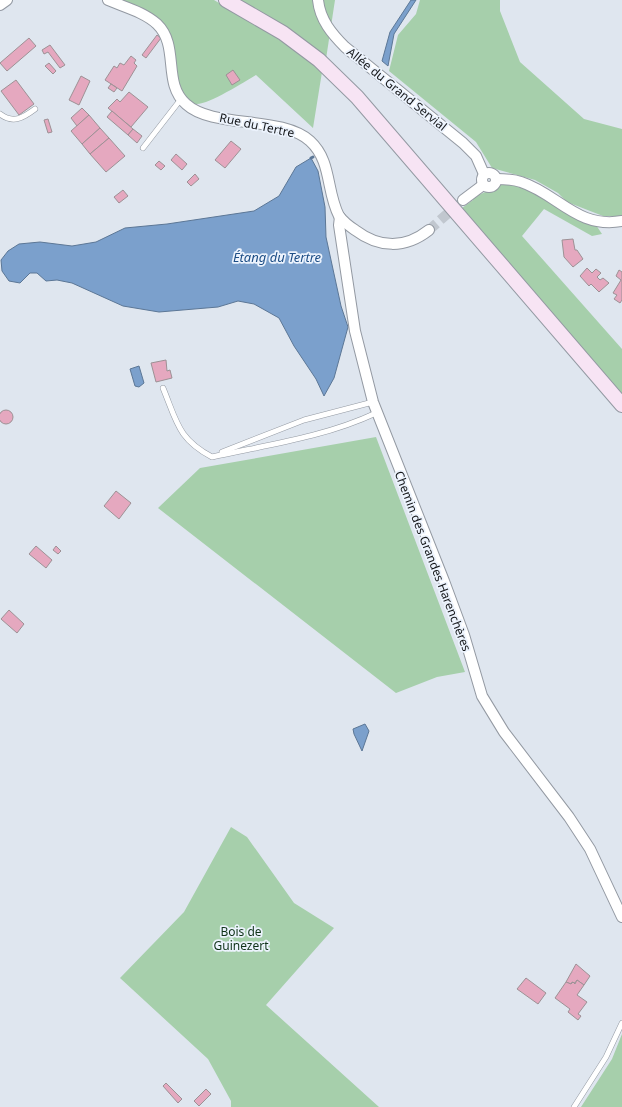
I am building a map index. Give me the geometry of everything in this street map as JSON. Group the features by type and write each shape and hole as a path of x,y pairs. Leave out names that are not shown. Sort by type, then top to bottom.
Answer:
{"main road":[{"path":"226,0 283,33 319,60 357,97 622,405"}],"street":[{"path":"0,4 6,0"},
{"path":"108,0 150,19 162,30 170,46 173,80 181,99"},
{"name":"Allée du Grand Servial","path":"318,0 322,18 334,36 345,47 462,143 476,156 484,174"},
{"name":"Rue du Tertre","path":"181,99 199,112 288,130 308,139 322,157 335,207 340,217 361,235 383,244 408,242 429,230"},
{"path":"483,185 481,181 484,174 488,172 492,173 496,179"},
{"path":"483,185 490,187 495,184 496,179"},
{"path":"496,179 520,181 534,187 574,214 592,221 607,223 622,221"},
{"path":"463,200 483,185"},
{"name":"Chemin des Grandes Harenchères","path":"340,217 339,225 355,332 376,414 444,581 464,635 475,679 482,696 504,732 569,817 590,849 622,916"}],"lane":[{"path":"143,148 181,99"},
{"path":"0,114 7,118 16,120 35,109"},
{"path":"164,388 180,429 190,444 212,457 300,438 362,420 376,414"},
{"path":"212,457 278,429 304,420 373,402"},
{"path":"574,1107 606,1057 622,1024"}],"green space":[{"path":"115,0 214,0 294,48 322,72 313,128 256,75 209,101 196,104 190,101 184,94 180,85 167,33"},
{"path":"239,0 335,0 326,59"},
{"path":"420,0 500,0 500,11 520,62 584,119 622,129 622,216 603,216 567,202 558,193 535,180 492,168 476,142 389,71 398,35 416,14"},
{"path":"505,183 521,185 567,213 596,225 602,234 592,236 544,209 522,236 622,349 622,396 462,208 473,200 472,198"},
{"path":"376,437 465,672 437,677 396,693 158,508 200,468"},
{"name":"Bois de Guinezert","path":"231,827 247,837 294,903 334,928 266,1005 379,1107 231,1107 231,1101 208,1059 120,978 184,912"},
{"path":"622,1034 622,1107 581,1107 612,1059"}],"water":[{"path":"411,0 416,0 394,34 388,66 382,61 390,32"},
{"name":"Étang du Tertre","path":"311,158 318,171 325,207 326,237 341,306 348,327 334,378 324,396 316,379 294,346 279,318 254,304 238,301 218,307 159,312 123,306 72,283 57,280 46,281 37,273 30,273 20,283 9,281 2,271 1,260 8,251 19,244 40,242 72,246 96,242 125,228 167,224 254,211 279,196 296,167"},
{"path":"139,366 144,383 139,387 135,386 130,369"},
{"path":"365,724 369,731 362,751 353,729"}],"building":[{"path":"157,35 161,38 146,58 142,55"},
{"path":"29,38 36,46 7,71 0,63"},
{"path":"50,45 65,65 60,68 48,52 44,54 42,50"},
{"path":"131,56 136,60 134,63 137,66 122,91 105,80 114,66 117,68 120,63 124,65"},
{"path":"49,63 56,71 53,74 45,66"},
{"path":"233,70 240,80 232,85 226,75"},
{"path":"81,76 90,81 79,105 69,100"},
{"path":"16,80 34,104 19,115 1,91"},
{"path":"111,84 117,88 114,92 108,88"},
{"path":"129,92 148,107 131,127 108,108 117,99 120,102"},
{"path":"82,108 89,115 77,126 71,118"},
{"path":"112,111 133,129 128,135 107,117"},
{"path":"89,115 100,128 82,144 71,131"},
{"path":"48,119 52,132 48,133 44,120"},
{"path":"100,128 109,138 90,154 82,144"},
{"path":"133,129 142,136 137,143 128,135"},
{"path":"109,138 125,156 106,172 90,154"},
{"path":"231,141 241,149 225,168 215,160"},
{"path":"176,154 187,164 182,170 171,160"},
{"path":"159,161 165,166 161,170 155,165"},
{"path":"195,174 199,179 191,186 187,182"},
{"path":"123,190 128,196 119,203 114,197"},
{"path":"573,239 575,250 577,250 583,259 573,267 564,257 562,240"},
{"path":"587,268 592,273 596,269 601,273 597,277 600,280 603,278 609,283 599,292 591,284 589,286 580,276"},
{"path":"619,270 622,272 622,300 620,303 614,299 617,295 613,293 621,280 616,276"},
{"path":"166,360 167,371 170,370 172,378 156,382 151,363"},
{"path":"3,410 9,410 13,414 13,420 9,424 3,424 -1,420 -1,414"},
{"path":"116,491 131,503 119,519 104,506"},
{"path":"36,546 52,560 46,568 29,554"},
{"path":"56,546 61,551 58,554 53,550"},
{"path":"9,610 24,624 17,633 1,619"},
{"path":"576,964 590,976 584,985 577,980 575,983 572,982 571,984 566,982"},
{"path":"526,978 546,993 538,1004 517,989"},
{"path":"577,980 584,985 577,995 587,1002 578,1014 581,1016 578,1020 568,1012 570,1009 555,998 566,982 571,984 573,982 575,984"},
{"path":"166,1083 182,1099 178,1103 163,1086"},
{"path":"206,1089 211,1094 199,1106 194,1101"}],"tunnel":[{"path":"429,230 463,200"}]}
